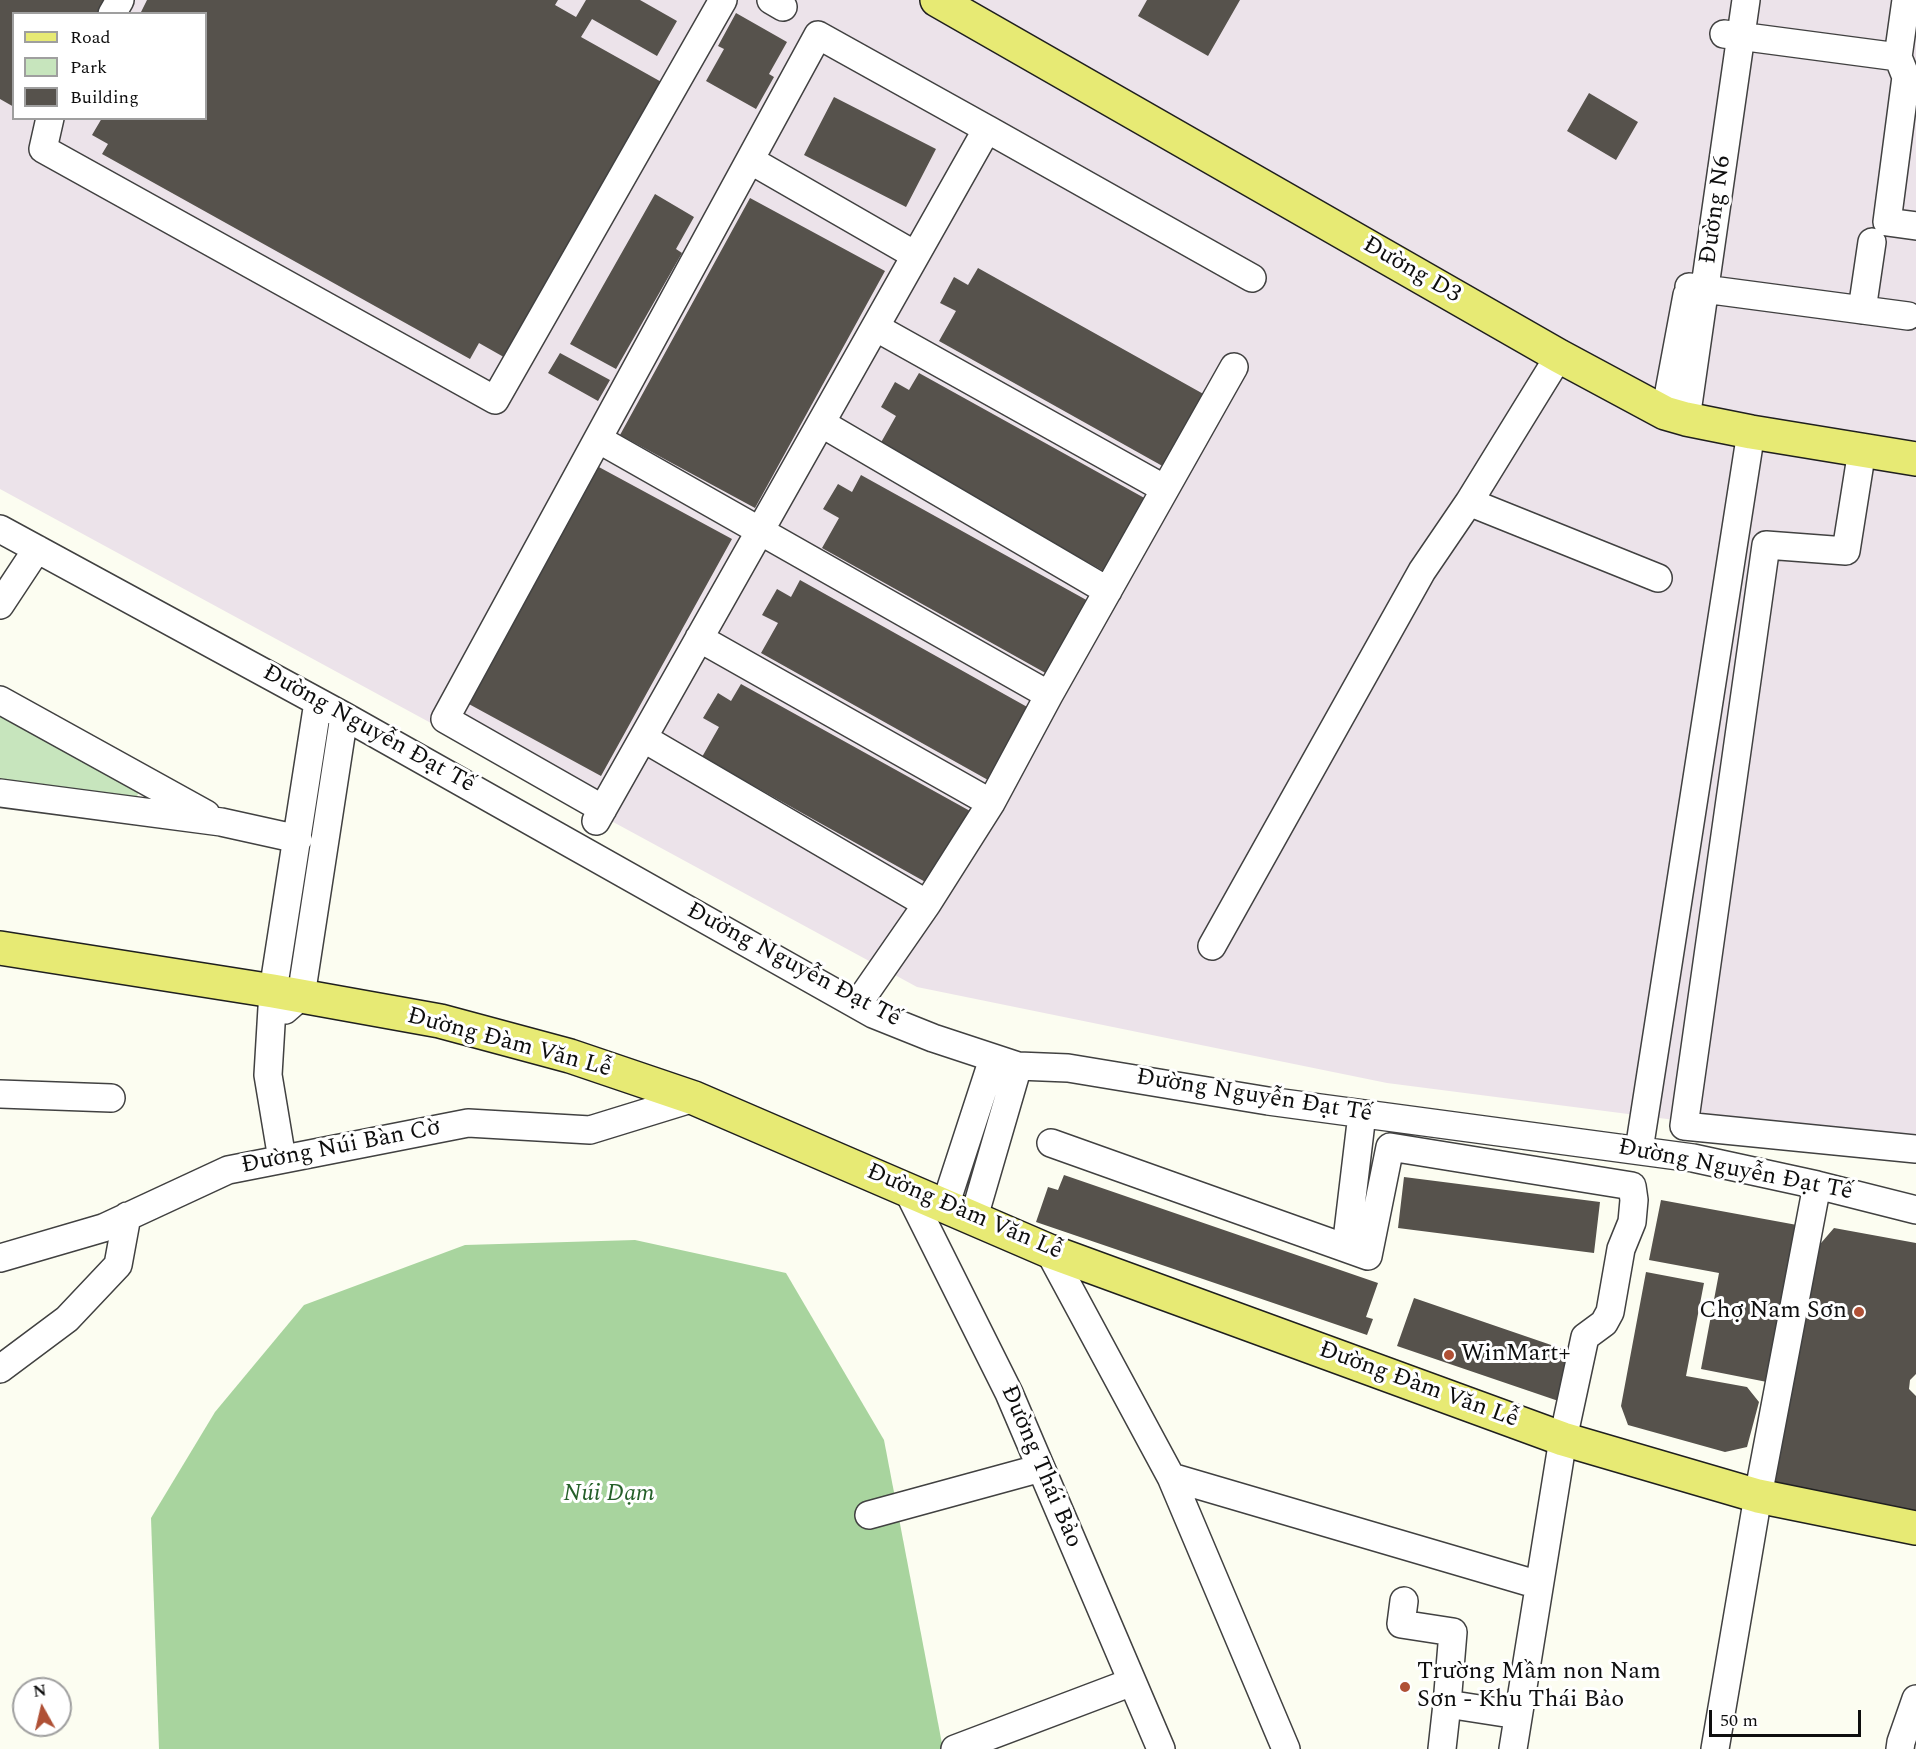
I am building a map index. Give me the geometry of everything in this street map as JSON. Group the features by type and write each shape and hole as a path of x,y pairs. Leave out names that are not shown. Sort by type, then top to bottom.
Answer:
{"main road":[{"name":"Đường D3","path":"937,0 1559,356 1676,416 1751,432 1916,459"},
{"name":"Đường Đàm Văn Lễ","path":"0,948 281,1003 440,1021 570,1056 694,1098 1049,1251 1563,1439 1758,1496 1916,1528"}],"street":[{"path":"50,120 43,149 495,400 723,0"},
{"name":"Đường N6","path":"1729,0 1733,35"},
{"name":"Đường N6","path":"1676,416 1697,289 1733,35 1746,0"},
{"path":"1906,0 1898,57 1906,77 1887,222 1916,226"},
{"path":"987,129 599,815 445,719 818,35 987,129 1252,278"},
{"path":"1733,35 1898,57"},
{"path":"750,160 915,255"},
{"path":"1862,310 1872,242"},
{"path":"1697,289 1908,316"},
{"path":"875,327 1166,489"},
{"path":"1212,946 1422,571 1469,502 1559,356"},
{"path":"857,1005 927,904 991,803 1049,695 1234,367"},
{"path":"821,423 1108,591"},
{"path":"1639,1150 1751,432"},
{"path":"598,439 1049,695"},
{"path":"1862,450 1846,551 1766,545 1684,1126 1916,1149"},
{"path":"1469,502 1658,578"},
{"name":"Đường Nguyễn Đạt Tế","path":"0,529 344,716 873,1014 933,1038 1005,1062 1068,1068 1268,1101 1693,1158 1817,1185 1916,1210"},
{"path":"0,605 38,549"},
{"path":"699,638 991,803"},
{"path":"0,700 221,822"},
{"path":"281,1003 297,839 318,702"},
{"path":"282,1159 268,1075 281,1003 344,716"},
{"path":"643,738 927,904"},
{"path":"0,793 221,822 297,839"},
{"path":"959,1212 1005,1062"},
{"path":"0,1094 111,1098"},
{"name":"Đường Núi Bàn Cờ","path":"0,1258 103,1228 228,1170 468,1123 590,1130 694,1098"},
{"path":"1346,1248 1362,1114"},
{"path":"1051,1143 1368,1256 1390,1147 1632,1186 1634,1200 1632,1222 1612,1244 1610,1312 1604,1323 1585,1336 1563,1439 1513,1749"},
{"path":"1715,1749 1758,1496 1817,1185"},
{"name":"Đường Thái Bảo","path":"908,1191 1009,1393 1161,1749"},
{"path":"0,1369 67,1319 118,1265 128,1216"},
{"path":"1049,1251 1172,1477 1286,1749"},
{"path":"869,1515 1041,1468"},
{"path":"1172,1477 1539,1585"},
{"path":"1404,1601 1401,1624 1453,1632 1442,1749"},
{"path":"955,1749 1132,1682"},
{"path":"1900,1749 1916,1700"},
{"path":"1446,1704 1518,1715"}],"shaded area":[{"path":"0,0 1916,0 1916,1151 1387,1083 917,987 0,489"}],"green space":[{"path":"0,709 139,790 137,797 0,783"},
{"name":"Núi Dạm","path":"635,1240 786,1273 884,1440 943,1749 159,1749 151,1518 215,1412 304,1305 465,1245"}],"building":[{"path":"0,0 109,0 103,12 12,12 12,106 0,99"},
{"path":"147,0 558,0 555,5 576,17 586,0 640,0 677,21 657,56 592,19 581,37 665,84 509,360 479,343 470,359 102,154 108,144 92,135 101,120 207,120 207,12 141,12"},
{"path":"1147,0 1240,0 1208,56 1138,16"},
{"path":"736,13 787,42 769,74 774,77 756,109 706,81 724,49 718,46"},
{"path":"1589,93 1638,122 1616,160 1567,131"},
{"path":"834,97 936,149 906,207 804,155"},
{"path":"655,194 694,217 676,249 682,253 616,369 570,344"},
{"path":"750,198 885,271 755,508 620,435"},
{"path":"978,268 1207,396 1166,468 939,341 956,311 940,303 954,277 968,285"},
{"path":"560,353 610,380 598,401 548,373"},
{"path":"919,373 1148,500 1107,573 879,446 896,416 881,407 895,382 909,390"},
{"path":"597,466 732,539 601,776 467,703"},
{"path":"861,475 1090,602 1049,675 822,548 839,518 823,509 838,484 852,492"},
{"path":"800,580 1029,708 988,780 761,653 778,623 762,615 777,589 791,597"},
{"path":"741,684 970,811 929,884 702,757 719,727 703,718 718,693 731,701"},
{"path":"1064,1175 1378,1283 1366,1317 1373,1319 1367,1335 1036,1222 1048,1187 1058,1190"},
{"path":"1404,1177 1600,1202 1594,1253 1398,1228"},
{"path":"1661,1200 1797,1225 1767,1382 1701,1369 1719,1273 1649,1260"},
{"name":"Chợ Nam Sơn","path":"1834,1228 1916,1243 1916,1374 1910,1380 1909,1389 1916,1396 1916,1514 1782,1490 1770,1474 1815,1250"},
{"path":"1646,1272 1704,1283 1686,1376 1747,1387 1759,1402 1747,1447 1725,1452 1628,1425 1621,1406"},
{"path":"1414,1298 1595,1360 1579,1408 1397,1346"}],"place":[{"name":"Chợ Nam Sơn","path":"1859,1312"},
{"name":"WinMart+","path":"1449,1355"},
{"name":"Trường Mầm non Nam Sơn - Khu Thái Bảo","path":"1405,1687"}]}
